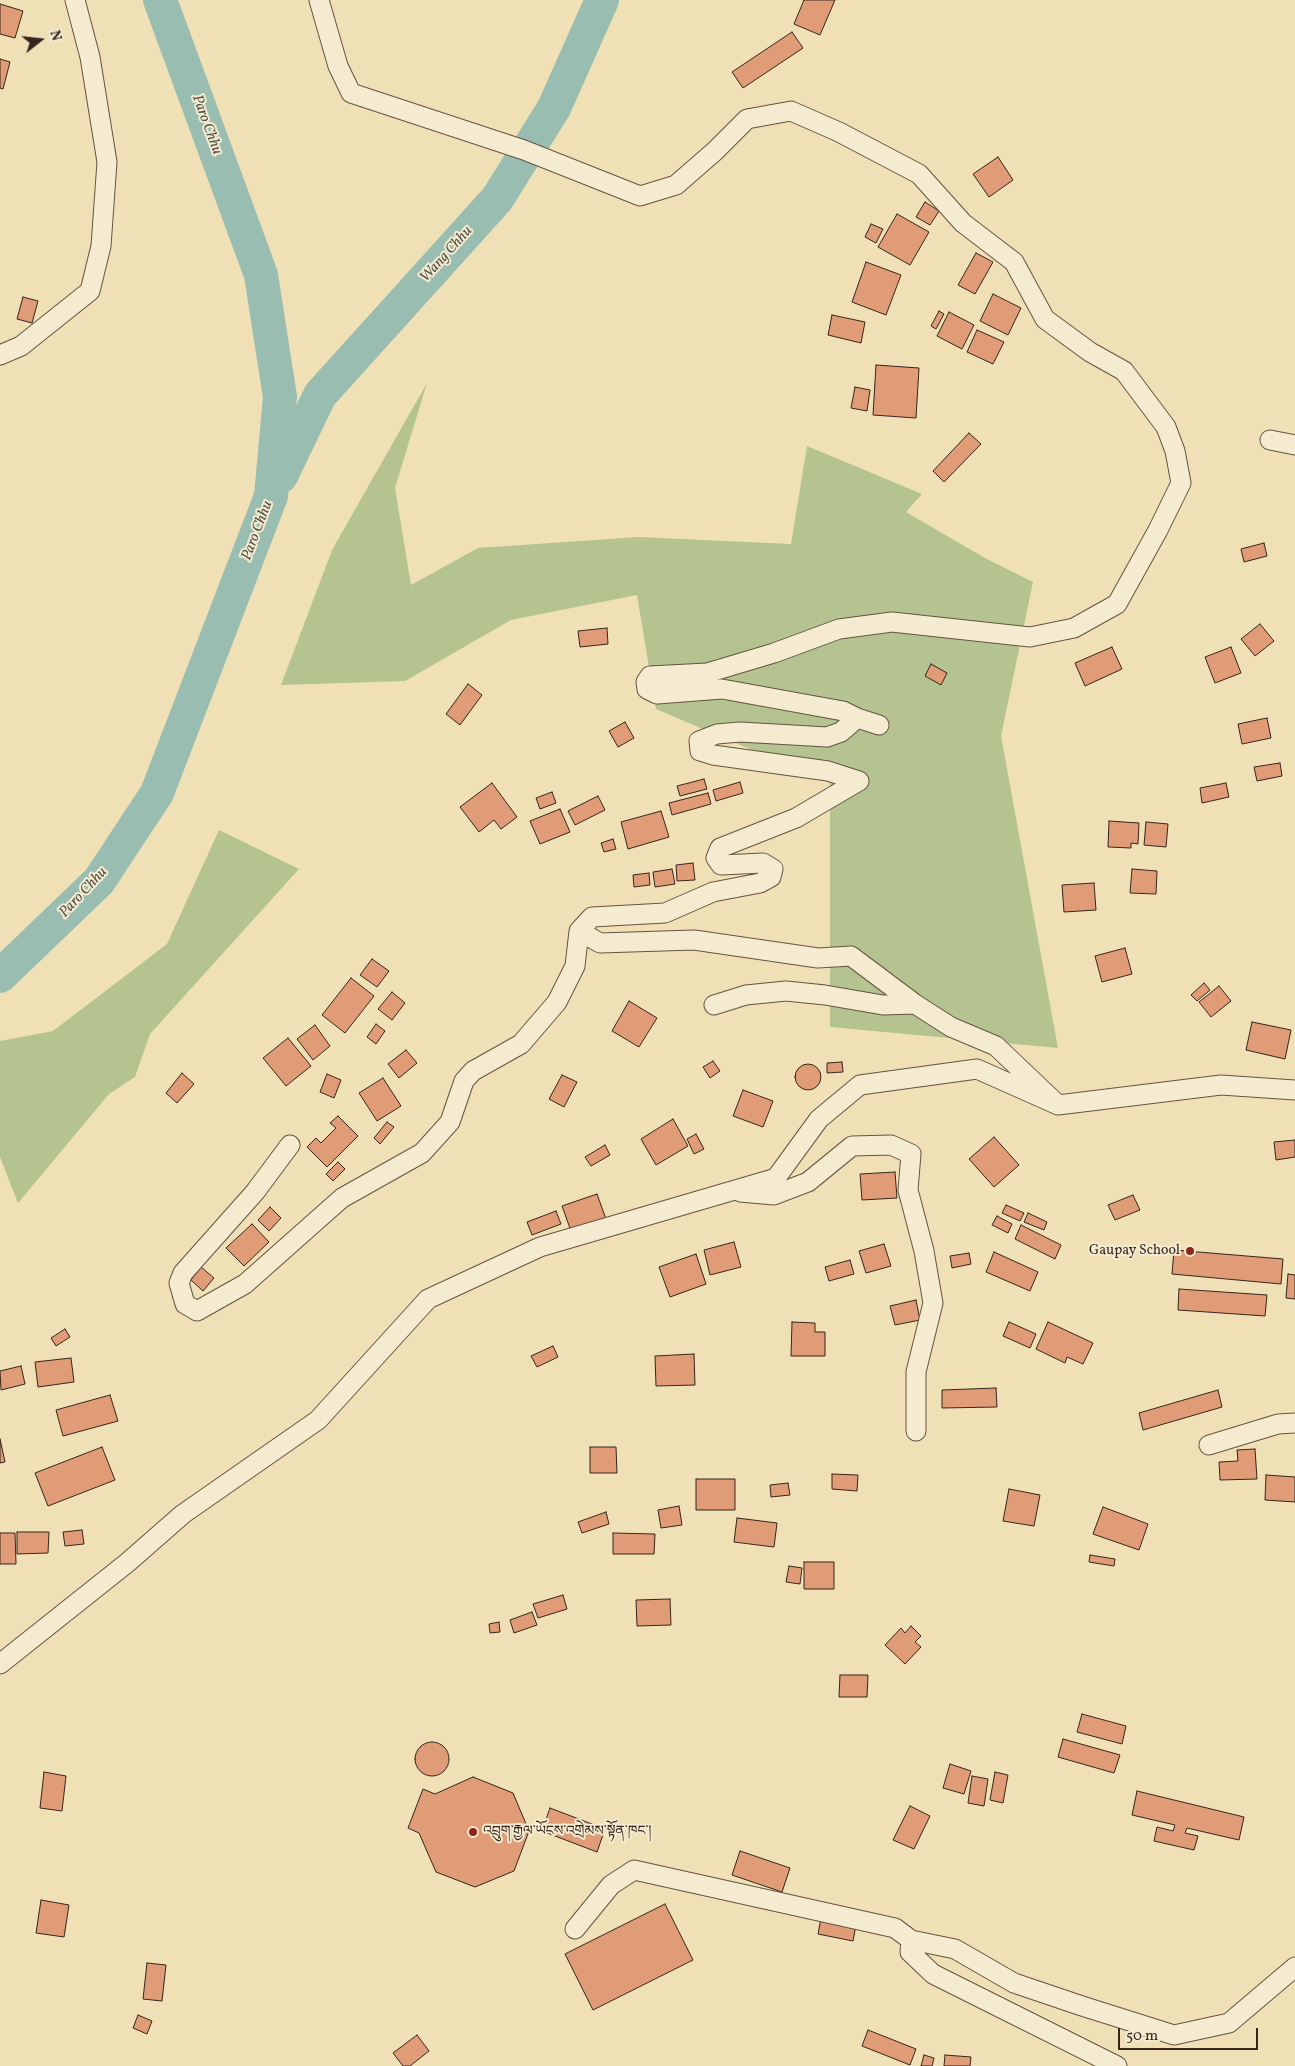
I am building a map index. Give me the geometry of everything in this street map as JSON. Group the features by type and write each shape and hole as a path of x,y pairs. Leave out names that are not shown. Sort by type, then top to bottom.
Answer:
{"street":[{"path":"0,355 21,346 90,292 100,246 107,162 90,57 75,0"},
{"path":"318,0 338,66 351,93 524,150 640,196 676,185 715,151 747,119 790,111 839,132 919,174 963,223 1014,262 1045,319 1090,352 1124,371 1166,427 1175,450 1181,483 1158,530 1116,604 1074,628 1030,637 892,622 839,629 774,653 708,673 650,676 646,682 647,688 657,694 722,689 843,711 879,725"},
{"path":"1270,440 1295,445"},
{"path":"290,1145 255,1192 183,1273 179,1283 185,1304 197,1311 245,1284 342,1198 422,1153 450,1122 464,1081 473,1071 521,1044 557,1002 574,966 579,931 592,917 665,913 713,892 760,882 772,877 773,869 763,863 721,865 716,858 720,848 796,818 864,782 828,771 713,755 700,750 699,740 717,734 740,732 828,737 841,732 857,718"},
{"path":"579,931 600,943 694,940 818,958 851,956 915,1004 951,1027 996,1046 1058,1105"},
{"path":"714,1005 746,995 786,991 825,995 883,1005 915,1004"},
{"path":"0,1664 127,1563 183,1514 318,1420 428,1299 540,1247 776,1178 819,1119 860,1084 977,1068 1058,1105 1221,1085 1295,1090"},
{"path":"720,1193 749,1192 774,1195 808,1182 852,1146 890,1145 912,1154 908,1190 924,1251 933,1303 916,1372 916,1431"},
{"path":"1209,1445 1278,1424 1295,1423"},
{"path":"575,1929 611,1885 634,1870 895,1928 911,1940 955,1949 1014,1983 1174,2034 1228,2023 1295,1967"},
{"path":"911,1940 910,1952 933,1974 1117,2066"}],"green space":[{"path":"427,383 395,488 411,585 478,548 638,537 791,544 807,446 922,494 906,512 985,558 1033,582 1001,736 1058,1048 830,1027 830,783 656,709 637,595 511,620 405,681 281,685 332,550"},
{"path":"219,830 299,869 150,1034 135,1077 109,1094 18,1203 0,1157 0,1041 53,1031 167,944"}],"building":[{"path":"804,0 835,0 820,35 794,24"},
{"path":"0,4 23,11 15,38 0,34"},
{"path":"792,32 803,48 743,88 732,72"},
{"path":"0,59 10,62 3,89 0,88"},
{"path":"998,157 1013,180 989,197 973,174"},
{"path":"925,202 939,211 930,225 916,217"},
{"path":"897,214 929,232 910,265 878,247"},
{"path":"871,224 883,229 876,243 865,237"},
{"path":"976,253 993,262 975,294 958,285"},
{"path":"866,262 901,275 886,315 852,302"},
{"path":"993,294 1021,308 1008,335 980,321"},
{"path":"23,297 38,301 32,323 17,319"},
{"path":"939,311 944,314 936,329 931,326"},
{"path":"949,312 974,325 962,349 937,336"},
{"path":"832,315 865,322 861,343 828,335"},
{"path":"977,330 1004,342 993,364 967,352"},
{"path":"876,365 919,368 916,418 873,415"},
{"path":"855,387 870,390 867,411 851,408"},
{"path":"969,433 981,444 944,482 933,471"},
{"path":"1264,543 1267,556 1244,562 1241,549"},
{"path":"1260,624 1274,641 1255,656 1241,639"},
{"path":"607,628 608,644 580,647 578,631"},
{"path":"1112,647 1122,669 1085,686 1075,663"},
{"path":"1231,647 1241,673 1215,683 1205,657"},
{"path":"931,664 947,673 941,685 925,676"},
{"path":"468,684 482,695 460,725 446,714"},
{"path":"1267,718 1271,738 1242,744 1238,724"},
{"path":"625,722 634,738 618,747 609,731"},
{"path":"1280,763 1282,776 1257,781 1254,767"},
{"path":"704,779 707,789 680,796 677,786"},
{"path":"740,782 743,793 716,801 713,790"},
{"path":"492,783 517,817 501,829 494,820 479,832 460,807"},
{"path":"1226,783 1229,797 1202,803 1200,788"},
{"path":"552,792 556,803 540,809 536,798"},
{"path":"708,793 711,804 672,815 669,803"},
{"path":"598,796 605,810 575,825 568,811"},
{"path":"560,809 570,832 540,844 530,821"},
{"path":"661,811 669,837 628,849 621,822"},
{"path":"1109,821 1139,823 1138,844 1131,843 1131,848 1108,847"},
{"path":"1146,822 1168,824 1166,847 1144,845"},
{"path":"613,839 616,849 604,852 601,843"},
{"path":"693,863 695,880 677,881 676,865"},
{"path":"672,869 675,884 655,887 653,872"},
{"path":"1132,869 1157,871 1156,894 1130,893"},
{"path":"649,873 650,885 634,887 633,875"},
{"path":"1094,883 1096,910 1064,912 1062,885"},
{"path":"1125,948 1132,974 1102,982 1095,956"},
{"path":"372,959 389,971 377,987 360,975"},
{"path":"351,978 374,996 345,1033 322,1015"},
{"path":"1204,983 1210,990 1197,1001 1191,995"},
{"path":"1219,986 1231,1001 1211,1017 1199,1002"},
{"path":"392,992 405,1003 392,1020 378,1009"},
{"path":"629,1001 657,1018 639,1047 612,1031"},
{"path":"1252,1022 1291,1030 1285,1059 1246,1050"},
{"path":"376,1024 385,1031 376,1044 367,1037"},
{"path":"315,1025 330,1046 313,1060 297,1039"},
{"path":"288,1038 311,1066 286,1086 263,1058"},
{"path":"406,1050 417,1063 399,1078 388,1064"},
{"path":"713,1061 720,1071 710,1078 703,1067"},
{"path":"842,1062 843,1072 827,1073 827,1063"},
{"path":"808,1064 817,1068 821,1077 817,1086 808,1090 799,1086 795,1077 799,1068"},
{"path":"182,1073 194,1084 177,1103 166,1093"},
{"path":"327,1074 341,1080 334,1098 320,1092"},
{"path":"562,1075 577,1082 564,1107 549,1099"},
{"path":"383,1078 401,1106 377,1121 359,1093"},
{"path":"743,1090 773,1101 763,1127 733,1116"},
{"path":"338,1116 358,1136 327,1167 307,1147 316,1138 321,1143 336,1128 330,1123"},
{"path":"673,1119 688,1146 656,1165 641,1139"},
{"path":"387,1122 394,1127 380,1144 374,1138"},
{"path":"696,1134 704,1149 694,1154 687,1139"},
{"path":"994,1137 1019,1165 994,1187 969,1159"},
{"path":"1295,1140 1295,1157 1276,1160 1274,1142"},
{"path":"605,1145 610,1155 591,1166 585,1157"},
{"path":"338,1162 345,1169 333,1181 326,1174"},
{"path":"895,1172 897,1198 862,1200 860,1174"},
{"path":"597,1194 606,1219 571,1231 562,1206"},
{"path":"1133,1195 1140,1210 1115,1220 1108,1205"},
{"path":"1006,1205 1024,1213 1020,1221 1002,1213"},
{"path":"270,1207 281,1218 269,1231 258,1220"},
{"path":"556,1211 561,1224 532,1235 527,1222"},
{"path":"1028,1213 1047,1222 1044,1230 1024,1222"},
{"path":"997,1216 1012,1224 1008,1233 992,1225"},
{"path":"252,1224 269,1242 244,1266 226,1248"},
{"path":"1021,1225 1061,1245 1055,1259 1015,1239"},
{"path":"734,1242 741,1267 710,1275 704,1250"},
{"path":"884,1244 891,1266 866,1273 859,1251"},
{"path":"1174,1250 1283,1259 1281,1284 1172,1274"},
{"path":"994,1252 1038,1272 1030,1291 986,1272"},
{"path":"969,1253 971,1264 952,1268 950,1256"},
{"path":"696,1254 706,1284 670,1297 659,1267"},
{"path":"850,1260 854,1274 829,1281 825,1267"},
{"path":"201,1267 214,1278 203,1291 191,1280"},
{"path":"1288,1274 1295,1275 1295,1299 1286,1298"},
{"path":"1179,1289 1267,1295 1265,1316 1178,1310"},
{"path":"916,1300 920,1320 895,1325 890,1306"},
{"path":"792,1322 815,1323 815,1332 825,1332 825,1356 791,1356"},
{"path":"1009,1322 1036,1334 1030,1348 1003,1336"},
{"path":"1048,1322 1093,1343 1083,1364 1067,1357 1065,1363 1036,1349"},
{"path":"65,1329 70,1337 56,1346 51,1338"},
{"path":"553,1346 558,1357 537,1367 531,1356"},
{"path":"694,1354 695,1385 656,1386 655,1356"},
{"path":"71,1358 74,1382 38,1387 35,1362"},
{"path":"21,1366 25,1384 1,1390 0,1371"},
{"path":"996,1388 997,1407 942,1408 942,1390"},
{"path":"1218,1390 1222,1407 1143,1430 1139,1413"},
{"path":"110,1395 118,1421 63,1436 56,1410"},
{"path":"0,1439 5,1462 0,1463"},
{"path":"102,1447 115,1480 48,1506 35,1473"},
{"path":"590,1447 616,1447 617,1473 590,1473"},
{"path":"1255,1449 1257,1479 1220,1480 1219,1462 1238,1461 1237,1450"},
{"path":"832,1474 858,1475 857,1491 832,1489"},
{"path":"1266,1475 1295,1477 1295,1502 1265,1500"},
{"path":"696,1479 735,1479 735,1510 696,1510"},
{"path":"788,1483 790,1495 771,1497 770,1485"},
{"path":"1009,1489 1040,1495 1034,1526 1003,1521"},
{"path":"679,1506 682,1525 661,1528 658,1510"},
{"path":"1103,1507 1148,1524 1139,1550 1093,1534"},
{"path":"606,1512 609,1524 582,1533 578,1522"},
{"path":"737,1518 777,1523 774,1547 734,1542"},
{"path":"82,1530 84,1544 65,1546 63,1532"},
{"path":"17,1532 49,1532 48,1553 17,1554"},
{"path":"0,1533 15,1533 16,1564 0,1564"},
{"path":"613,1533 655,1534 654,1554 613,1554"},
{"path":"1090,1555 1115,1559 1114,1566 1089,1562"},
{"path":"804,1562 834,1562 834,1589 804,1589"},
{"path":"789,1566 802,1568 800,1584 786,1582"},
{"path":"563,1595 567,1609 538,1618 533,1604"},
{"path":"670,1599 671,1625 637,1626 636,1600"},
{"path":"532,1612 537,1625 514,1633 510,1620"},
{"path":"499,1622 500,1632 490,1633 489,1624"},
{"path":"911,1626 921,1636 915,1642 921,1647 905,1664 885,1645 901,1628 905,1633"},
{"path":"840,1675 868,1675 867,1697 839,1697"},
{"path":"1082,1714 1126,1726 1122,1744 1077,1732"},
{"path":"1063,1739 1120,1755 1114,1773 1058,1757"},
{"path":"432,1742 439,1743 444,1747 448,1752 448,1766 444,1771 439,1775 432,1776 425,1775 420,1771 416,1766 415,1759 416,1752 420,1747 425,1743"},
{"path":"950,1764 971,1771 964,1794 943,1788"},
{"path":"44,1772 66,1776 62,1811 40,1808"},
{"path":"995,1772 1008,1775 1003,1803 990,1800"},
{"path":"972,1776 988,1779 984,1806 968,1803"},
{"name":"འབྲུག་རྒྱལ་ཡོངས་འགྲེམས་སྟོན་ཁང་།","path":"473,1777 513,1793 529,1831 514,1871 475,1887 436,1872 419,1833 408,1828 423,1789 435,1794"},
{"path":"1137,1791 1244,1817 1239,1840 1187,1828 1185,1833 1198,1836 1194,1850 1154,1841 1157,1827 1173,1831 1175,1825 1132,1815"},
{"path":"910,1806 930,1816 914,1849 893,1840"},
{"path":"550,1808 605,1829 597,1852 542,1831"},
{"path":"740,1851 790,1868 782,1892 732,1875"},
{"path":"41,1900 69,1905 64,1937 36,1933"},
{"path":"665,1904 693,1960 593,2010 565,1954"},
{"path":"821,1918 856,1925 853,1941 818,1934"},
{"path":"147,1963 166,1965 162,2001 143,1999"},
{"path":"138,2015 152,2021 147,2034 133,2028"},
{"path":"868,2030 916,2049 910,2065 862,2046"},
{"path":"417,2035 429,2051 410,2066 403,2066 393,2053"},
{"path":"924,2055 934,2058 932,2066 921,2066"},
{"path":"945,2055 971,2057 970,2066 944,2066"}],"waterway":[{"name":"Paro Chhu","path":"0,976 99,881 157,793 271,496 280,397 261,275 160,0"},
{"name":"Wang Chhu","path":"281,476 320,395 497,199 554,108 602,0"}],"place":[{"name":"Gaupay School","path":"1190,1251"},
{"name":"འབྲུག་རྒྱལ་ཡོངས་འགྲེམས་སྟོན་ཁང་།","path":"473,1832"}]}
